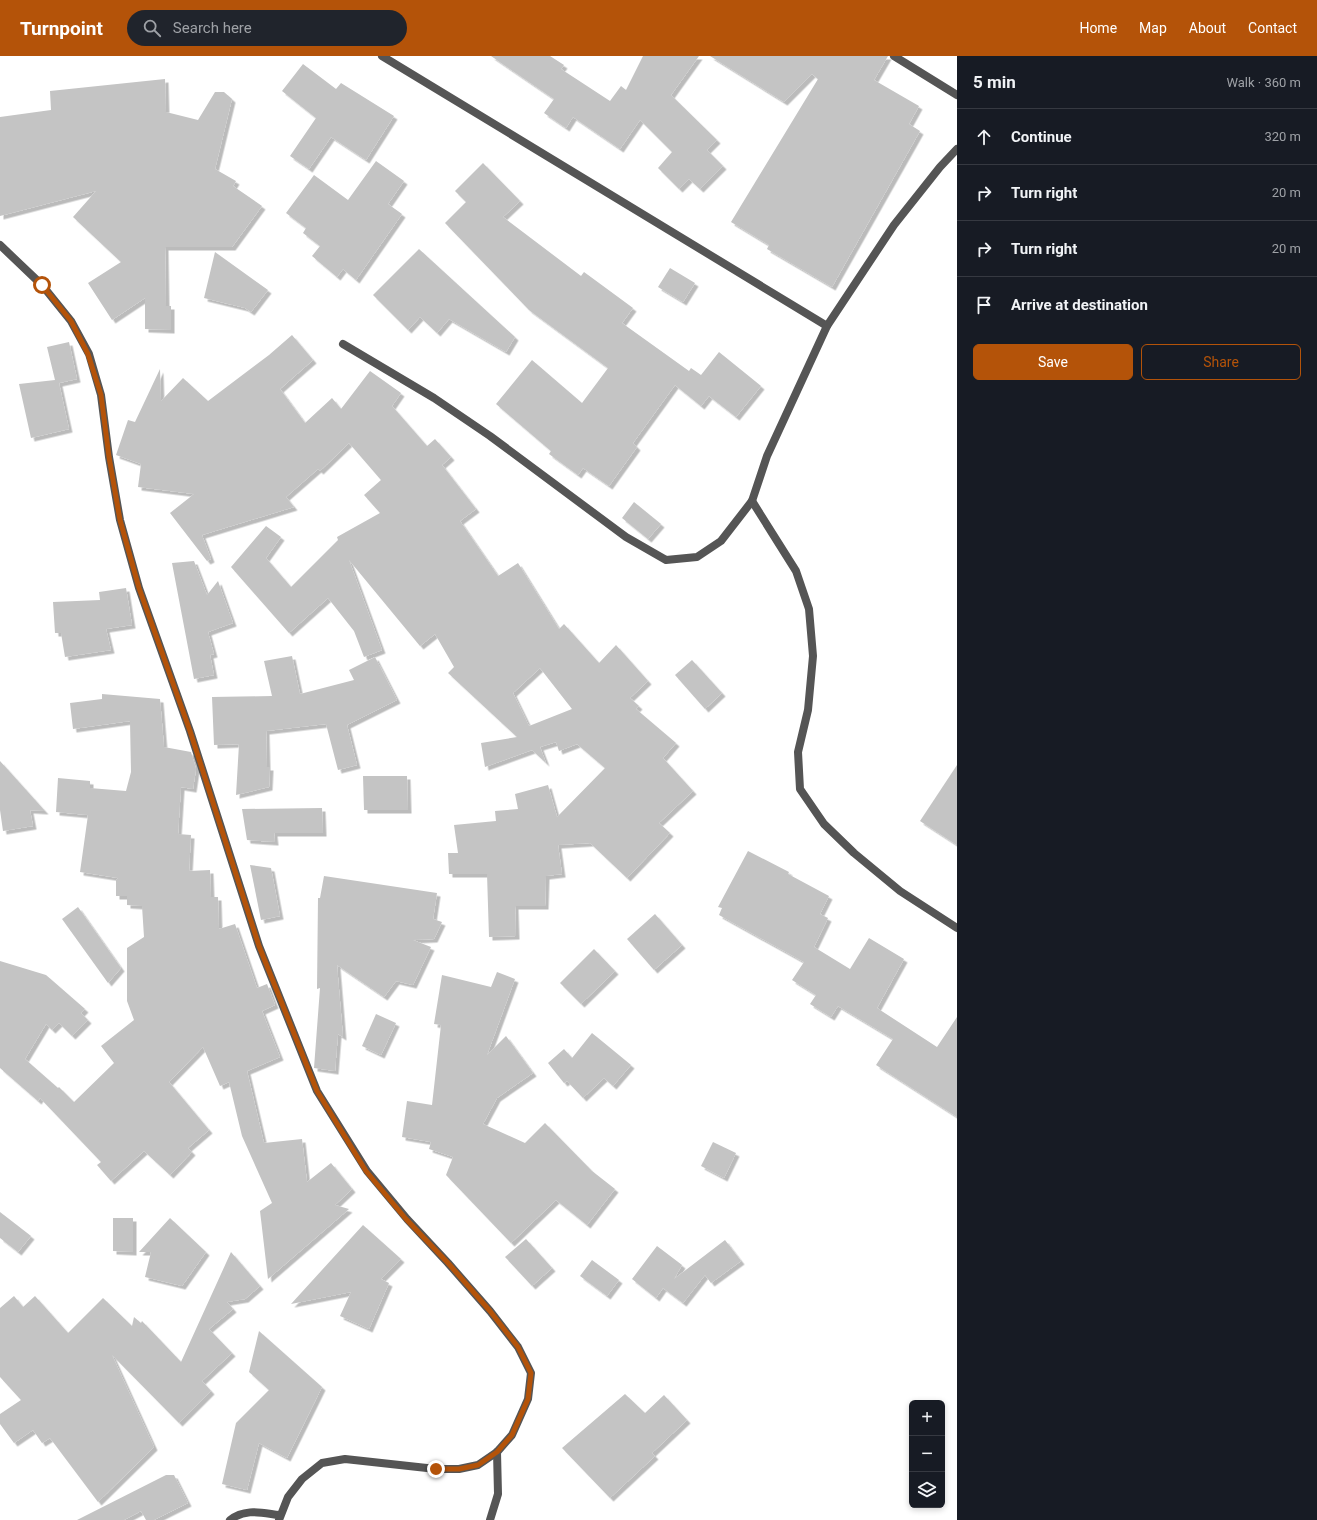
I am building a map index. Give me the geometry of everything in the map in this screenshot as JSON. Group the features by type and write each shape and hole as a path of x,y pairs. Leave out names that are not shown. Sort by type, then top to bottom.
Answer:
{"street":[{"path":"382,56 827,326"},
{"path":"894,56 957,95"},
{"path":"343,344 434,398 501,445 626,537 666,560 697,557 721,541 752,501 773,442 827,326 894,225 940,167 957,149"},
{"path":"0,245 42,285 71,321 88,354 101,395 109,457 120,520 139,588 190,731 259,946 317,1091 366,1171 406,1219 448,1263 490,1311 518,1347 531,1373 528,1399 512,1435 497,1452 478,1465 459,1469 436,1469 345,1459 322,1463 302,1480 288,1497 279,1517 252,1512 241,1513 230,1520"},
{"path":"752,501 796,571 810,609 813,656 808,710 798,752 800,789 824,824 854,853 900,891 957,928"},
{"path":"490,1520 498,1494 497,1452"}],"building":[{"path":"491,56 550,56 564,65 561,69 610,101 621,86 626,90 643,56 699,56 671,95 717,140 707,150 723,166 700,189 689,179 679,189 658,168 672,152 640,120 620,149 573,117 566,128 544,113 554,99"},
{"path":"710,56 888,56 874,80 919,106 909,124 920,131 832,287 767,249 769,245 731,222 818,79 812,74 784,102"},
{"path":"303,64 336,89 341,83 394,116 366,160 331,137 309,169 290,156 316,118 282,91"},
{"path":"165,79 166,112 198,120 215,92 224,92 232,99 215,169 236,181 233,186 262,206 232,247 165,247 166,306 171,306 171,330 145,329 145,298 112,320 88,283 121,262 73,217 96,191 0,216 0,117 51,110 50,91"},
{"path":"376,161 404,181 388,204 402,214 356,280 343,269 337,277 312,256 320,246 303,233 306,228 286,213 314,175 348,200"},
{"path":"483,163 520,201 503,217 581,276 584,272 633,308 622,323 689,371 691,368 701,375 719,352 761,386 736,417 709,396 701,406 675,385 633,443 637,447 609,486 583,468 578,475 549,454 551,451 496,404 532,360 582,403 608,368 529,310 445,223 466,202 455,191"},
{"path":"419,249 515,337 506,352 449,319 437,333 420,317 408,330 373,295"},
{"path":"215,252 268,290 251,312 245,308 204,298"},
{"path":"670,268 695,283 683,302 658,287"},
{"path":"292,335 313,360 280,389 305,423 332,398 341,409 370,371 401,393 392,406 427,446 435,439 451,457 442,465 476,509 460,521 498,576 518,563 559,629 564,624 599,663 616,645 648,681 630,698 639,706 636,709 676,743 663,758 693,791 659,823 670,833 627,878 590,843 558,845 562,874 546,876 545,906 515,906 516,936 489,937 487,874 449,874 448,853 458,853 454,825 496,821 495,811 518,809 515,794 548,785 557,817 605,768 577,744 559,751 556,742 540,747 546,763 532,750 485,767 481,743 517,737 448,673 454,667 435,634 420,646 349,560 382,650 364,657 354,631 328,598 289,633 231,567 266,526 281,537 266,558 291,587 338,540 337,537 380,513 364,495 381,480 349,443 320,471 318,469 286,497 294,507 202,535 211,559 207,561 170,513 194,494 138,487 141,464 116,455 128,420 135,422 160,369 161,401 183,378 208,401 269,355","holes":["540,668 572,709 529,726 513,693"]},
{"path":"69,342 77,379 59,383 69,429 31,438 19,384 55,380 47,347"},
{"path":"634,502 661,524 648,539 622,518"},
{"path":"194,561 207,595 218,581 233,623 208,632 214,654 210,655 214,675 194,679 172,563"},
{"path":"126,588 132,625 106,629 111,650 65,657 61,633 55,633 53,602 100,600 99,592"},
{"path":"292,656 300,694 354,680 349,670 375,657 397,700 347,725 357,765 338,770 326,724 266,731 267,767 270,767 269,787 236,795 239,744 214,745 212,697 272,696 264,661"},
{"path":"692,660 722,693 705,709 675,675"},
{"path":"102,694 160,699 164,747 191,752 196,769 193,789 181,787 178,834 191,835 189,871 210,870 211,897 218,897 219,929 235,924 257,988 267,984 275,1005 262,1011 280,1057 247,1071 264,1143 302,1139 307,1182 331,1163 352,1189 335,1205 349,1209 268,1279 260,1211 272,1203 242,1136 229,1082 220,1086 203,1047 169,1082 209,1130 188,1148 192,1152 170,1175 144,1151 111,1181 97,1165 101,1162 40,1098 38,1101 0,1068 0,961 46,975 85,1009 81,1013 88,1020 72,1036 59,1023 52,1030 46,1024 25,1059 58,1088 59,1087 74,1102 114,1063 101,1046 134,1020 127,1001 127,948 144,937 142,906 127,905 127,896 116,896 116,880 118,878 80,872 88,815 56,812 58,778 90,781 90,788 126,791 131,772 130,721 73,729 70,703 102,699"},
{"path":"0,761 45,811 30,810 33,826 3,831 0,810"},
{"path":"957,765 957,845 920,821"},
{"path":"363,776 407,776 408,810 364,810"},
{"path":"322,808 323,833 274,833 275,842 247,840 242,809"},
{"path":"748,851 789,872 788,874 829,896 820,914 828,918 814,947 850,969 869,938 904,959 877,1008 937,1047 957,1017 957,1117 876,1065 893,1039 838,1006 831,1017 810,1004 816,995 792,980 804,962 719,915 722,908 718,907"},
{"path":"250,865 271,868 280,916 261,920"},
{"path":"324,876 437,893 433,919 442,922 434,939 413,940 431,947 413,985 396,981 384,997 337,965 343,1037 338,1034 335,1071 314,1068 320,988 317,989 318,898 320,898"},
{"path":"78,907 121,968 108,983 62,919"},
{"path":"655,914 682,945 654,970 627,939"},
{"path":"594,949 615,971 581,1004 560,983"},
{"path":"497,972 515,979 487,1055 506,1036 533,1073 497,1098 483,1124 525,1143 545,1123 592,1171 615,1189 587,1225 556,1200 511,1243 446,1175 453,1157 429,1149 431,1142 402,1137 407,1101 432,1105 441,1025 434,1024 442,975 491,987"},
{"path":"376,1014 396,1023 381,1055 362,1046"},
{"path":"592,1033 631,1065 613,1086 604,1078 583,1098 567,1081 564,1083 548,1063 564,1049 572,1058"},
{"path":"713,1142 736,1153 724,1178 701,1166"},
{"path":"0,1212 31,1236 18,1252 0,1238"},
{"path":"113,1218 133,1218 133,1252 113,1251"},
{"path":"170,1218 206,1252 182,1286 145,1277 151,1252 139,1252"},
{"path":"363,1225 401,1259 381,1279 389,1283 369,1329 340,1316 351,1292 291,1304"},
{"path":"526,1239 552,1268 532,1286 505,1257"},
{"path":"725,1240 741,1261 711,1283 705,1275 683,1303 663,1288 656,1298 632,1279 657,1246 682,1265 674,1279"},
{"path":"231,1252 260,1286 245,1299 227,1302 233,1309 209,1329 232,1353 202,1381 211,1391 179,1423 112,1355 154,1447 98,1502 50,1438 42,1443 33,1430 14,1443 0,1424 0,1414 21,1400 0,1377 0,1308 14,1296 23,1307 35,1296 68,1333 103,1298 132,1326 134,1317 141,1323 142,1321 181,1362"},
{"path":"592,1260 619,1280 607,1296 580,1276"},
{"path":"259,1331 322,1387 287,1458 259,1443 247,1490 222,1484 236,1423 269,1390 249,1372"},
{"path":"625,1394 645,1413 664,1395 687,1420 652,1453 655,1456 610,1498 562,1448"},
{"path":"166,1475 174,1475 188,1503 154,1520 146,1520 141,1511 124,1520 77,1520"}],"route":[{"path":"42,285 71,321 88,354 101,395 109,457 120,520 139,588 190,731 236,881 259,946 317,1091 340,1131 366,1171 406,1219 448,1263 490,1311 518,1347 531,1373 528,1399 512,1435 497,1452 478,1465 459,1469 436,1469"}]}
